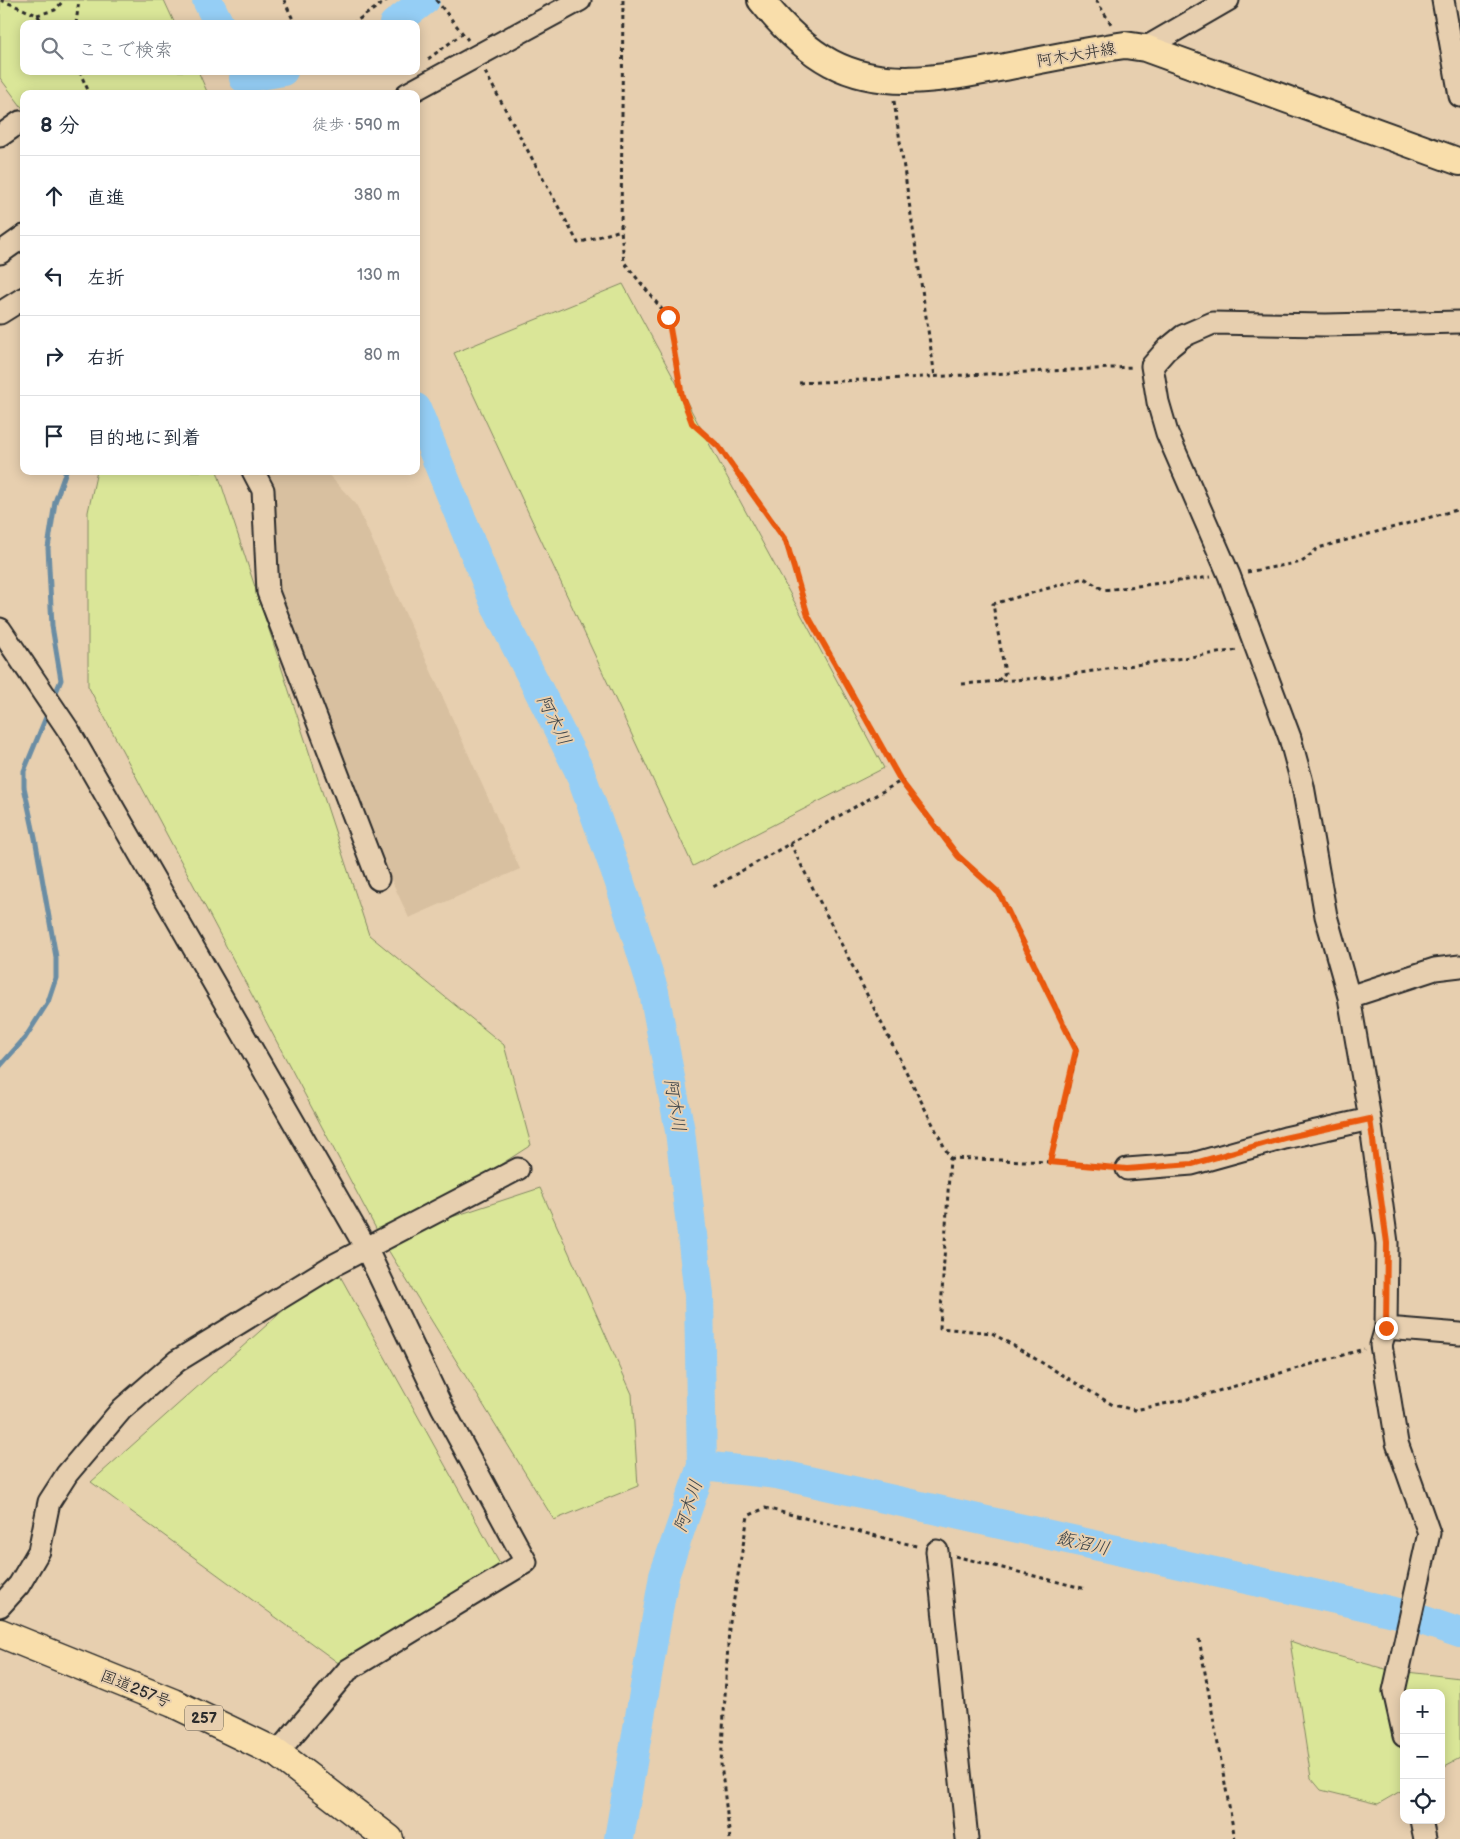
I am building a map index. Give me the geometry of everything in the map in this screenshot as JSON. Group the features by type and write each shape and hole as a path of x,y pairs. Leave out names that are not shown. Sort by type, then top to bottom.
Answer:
{"highway":[{"name":"国道257号","path":"0,1632 173,1703 277,1753 389,1839"}],"main road":[{"name":"阿木大井線","path":"761,0 784,28 826,60 863,75 891,80 955,76 1135,47"},
{"path":"1135,47 1460,162"}],"street":[{"path":"414,90 580,0"},
{"path":"1135,47 1228,0"},
{"path":"1443,0 1460,96"},
{"path":"0,136 20,122"},
{"path":"0,253 20,239"},
{"path":"0,313 20,300"},
{"path":"1404,1734 1394,1691 1429,1533 1397,1443 1383,1336 1387,1243 1370,1119 1348,997 1326,916 1303,786 1290,738 1229,575 1167,433 1158,402 1152,366 1166,350 1183,336 1214,323 1326,325 1460,322"},
{"path":"255,475 263,490 268,592 378,879"},
{"path":"0,628 69,731 366,1248 442,1407 526,1562 348,1670 277,1753"},
{"path":"1348,997 1435,969 1460,966"},
{"path":"1127,1169 1192,1164 1284,1138 1370,1119"},
{"path":"0,1606 19,1584 39,1550 49,1502 66,1474 122,1409 177,1361 334,1265 518,1169"},
{"path":"1383,1336 1460,1334"},
{"path":"937,1551 967,1839"},
{"path":"1422,1824 1425,1839"}],"path":[{"path":"1,0 37,15 41,20"},
{"path":"37,15 54,10 64,0"},
{"path":"76,20 79,0"},
{"path":"284,0 293,20"},
{"path":"358,20 387,0"},
{"path":"436,0 469,42"},
{"path":"623,0 621,230 624,262 668,317 682,396 692,423 719,447 786,541 808,616 901,781 958,856 999,893 1076,1050 1050,1162"},
{"path":"1096,0 1135,47"},
{"path":"424,62 462,34"},
{"path":"482,67 578,243 621,230"},
{"path":"81,75 88,90"},
{"path":"891,80 935,377"},
{"path":"799,383 1152,366"},
{"path":"998,681 1005,673 992,604 1084,578 1104,590 1229,575 1302,562 1318,548 1460,509"},
{"path":"962,684 1052,676 1256,647"},
{"path":"713,887 901,781"},
{"path":"790,843 950,1158 940,1328 992,1333 1113,1405 1135,1410 1179,1401 1383,1336"},
{"path":"950,1158 1050,1162 1127,1169"},
{"path":"730,1839 721,1764 729,1628 748,1516 765,1508 1086,1589"},
{"path":"1199,1639 1235,1839"}],"shaded area":[{"path":"261,475 329,475 356,504 520,869 409,918 314,713 268,592"}],"green space":[{"path":"0,0 164,0 173,20 20,20 20,75 200,75 206,90 20,90 20,105 0,78"},
{"path":"623,284 884,768 693,866 454,353"},
{"path":"96,475 218,475 369,935 504,1045 531,1145 385,1239 540,1188 632,1394 638,1486 554,1520 382,1240 88,686 88,512"},
{"path":"334,1265 501,1566 348,1670 91,1482"},
{"path":"1290,1641 1389,1670 1460,1678 1460,1758 1445,1766 1445,1689 1400,1689 1400,1791 1378,1804 1321,1790 1311,1778"}],"waterway":[{"name":"阿木川","path":"207,0 217,20"},
{"path":"399,20 425,0"},
{"path":"244,78 261,75"},
{"name":"阿木川","path":"420,418 498,610 579,770 619,880 654,992 680,1131 699,1295 702,1466 664,1576 619,1839"},
{"path":"54,697 61,680 52,626 48,548 55,502 65,475"},
{"path":"0,1066 25,1038 48,1002 56,978 56,957 24,787 24,771 49,710"},
{"name":"飯沼川","path":"702,1466 777,1474 1407,1615 1460,1633"}],"route":[{"path":"668,317 682,396 692,423 719,447 786,541 808,616 901,781 958,856 999,893 1076,1050 1050,1162 1127,1169 1192,1164 1284,1138 1370,1119 1387,1243 1386,1328"}]}
